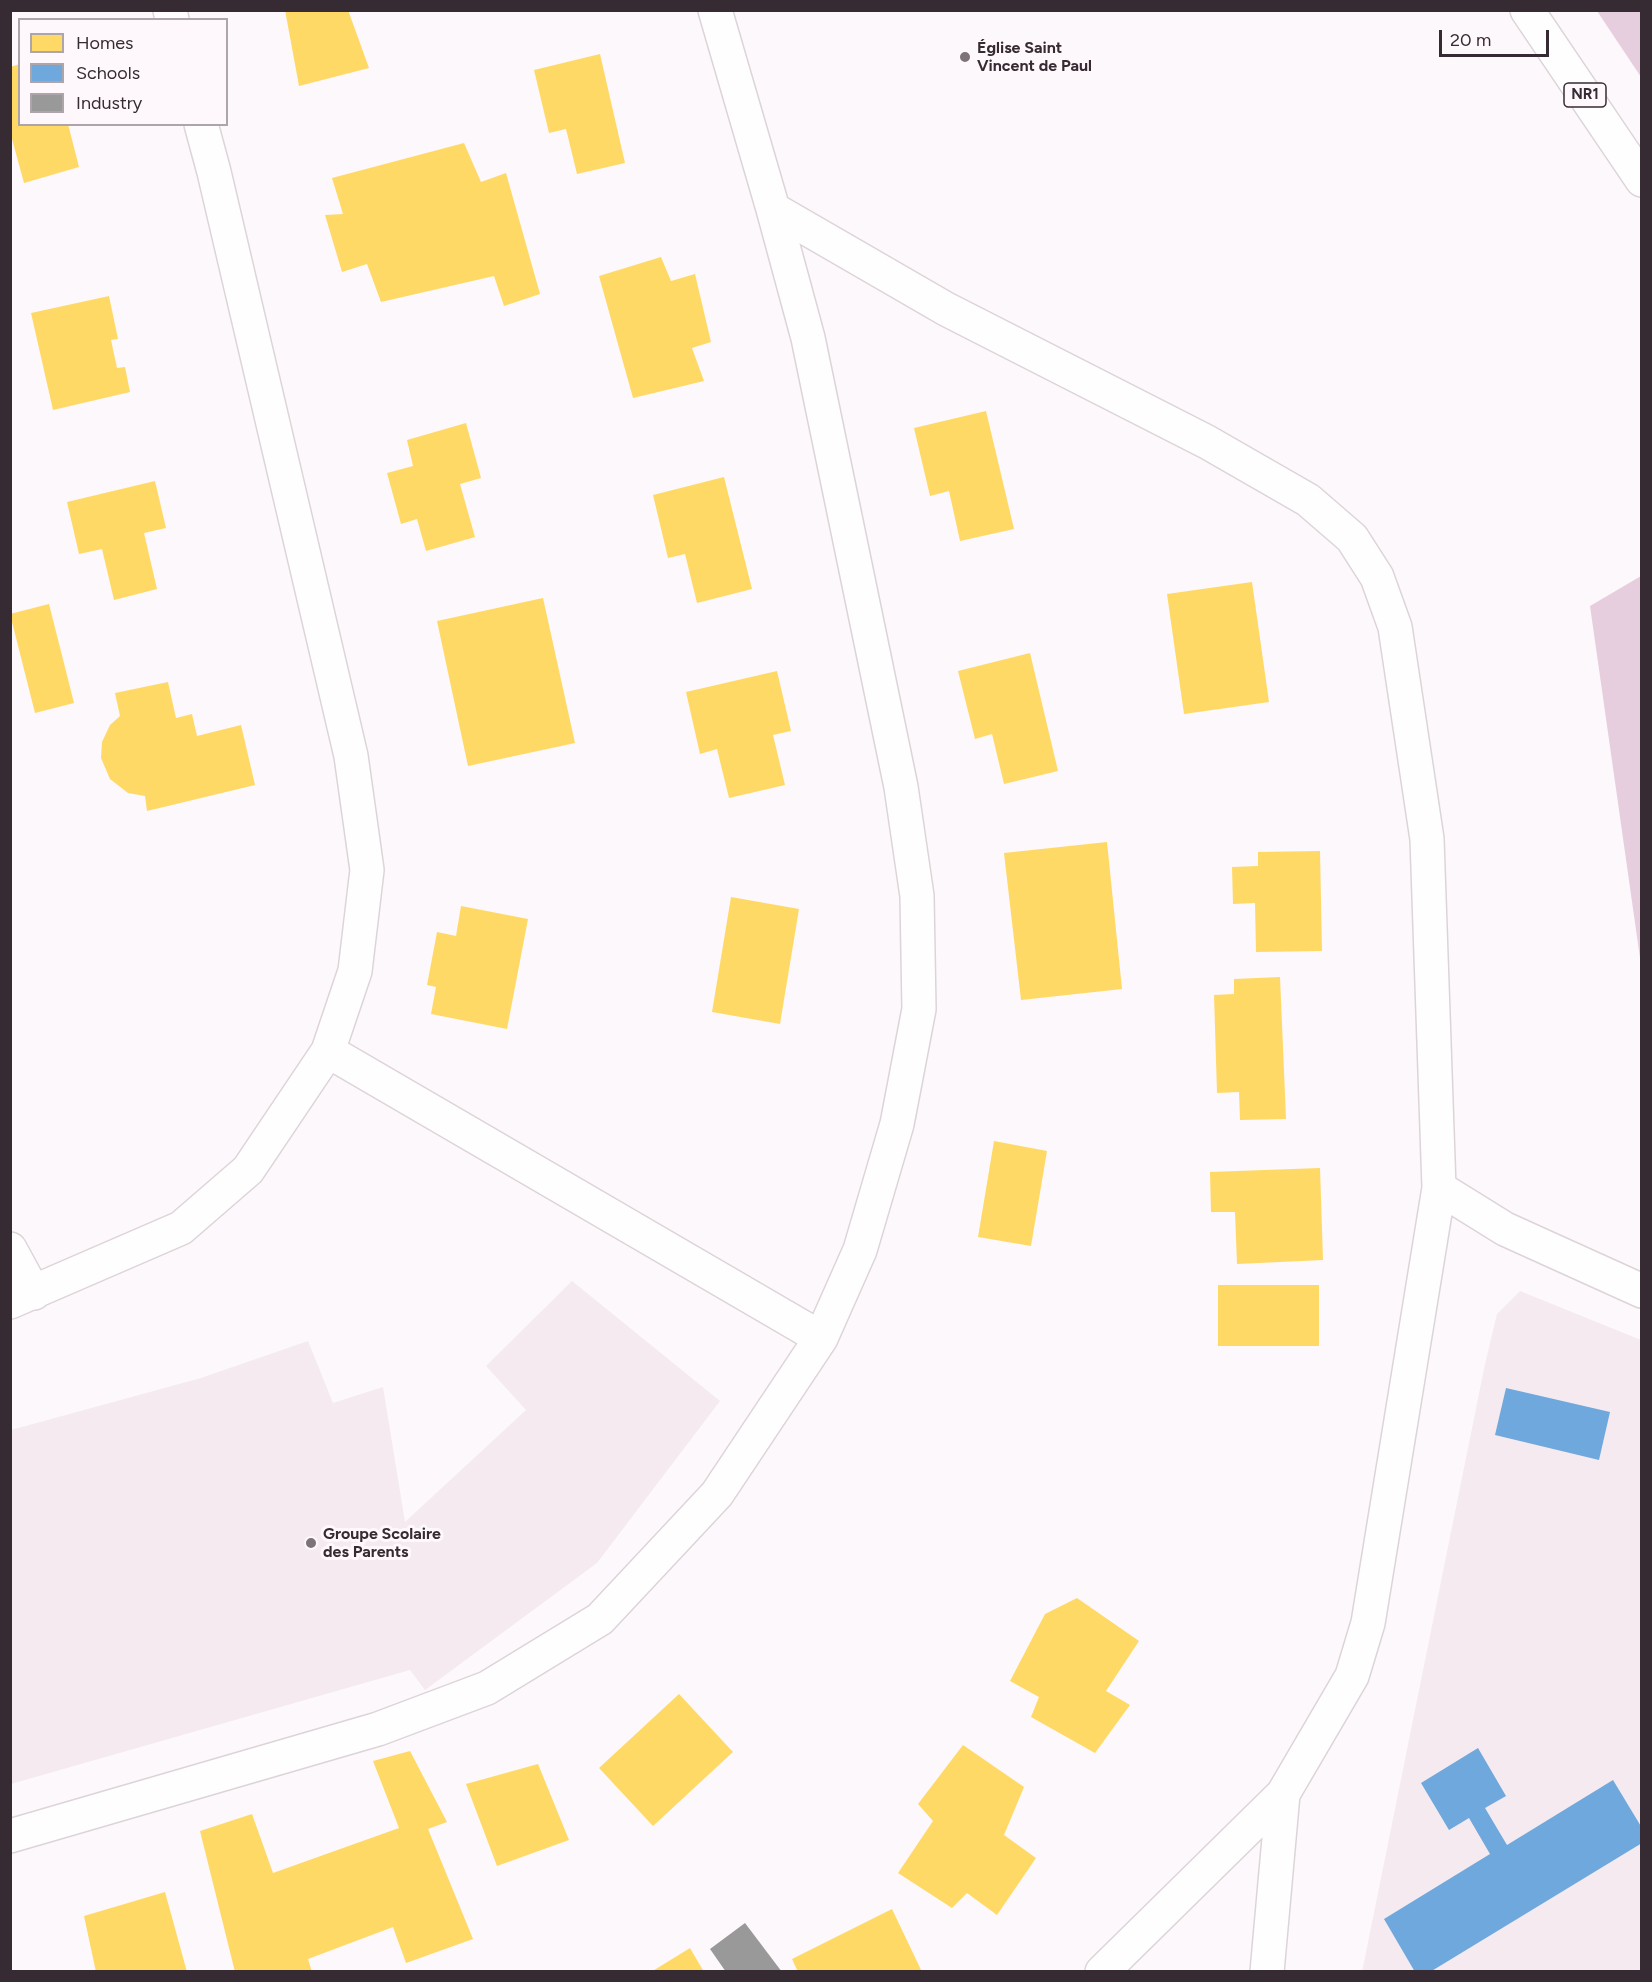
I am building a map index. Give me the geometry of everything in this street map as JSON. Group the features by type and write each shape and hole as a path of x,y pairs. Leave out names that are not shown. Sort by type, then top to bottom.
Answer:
{"main road":[{"path":"10,1836 378,1729 487,1688 600,1619 717,1494 821,1338 860,1250 897,1124 919,1009 917,896 901,787 808,338 715,10"},
{"name":"NR1","path":"1527,10 1641,180"},
{"path":"10,1249 22,1297 181,1228 248,1170 328,1051 355,971 367,870 353,767 202,126"},
{"path":"773,209 946,309 1218,448 1308,500 1352,538 1377,577 1395,627 1427,839 1439,1188 1368,1623 1352,1676 1283,1794 1102,1971"},
{"path":"328,1051 821,1338"},
{"path":"1439,1188 1505,1229 1641,1291"},
{"path":"1267,1971 1283,1794"}],"shaded area":[{"path":"1597,11 1641,11 1641,77"},
{"path":"1641,576 1641,965 1590,606"},
{"name":"Groupe Scolaire des Parents","path":"572,1281 720,1401 597,1563 425,1690 410,1670 11,1784 11,1430 201,1378 308,1341 333,1403 383,1387 405,1522 526,1410 486,1366"},
{"path":"1520,1291 1641,1340 1641,1971 1362,1972 1485,1364 1497,1314"}],"building: Homes":[{"path":"285,10 348,10 369,68 299,86"},
{"path":"600,54 625,163 577,174 566,129 549,133 534,70"},
{"path":"18,65 18,126 69,126 79,167 24,183 12,139 10,139 10,67"},
{"path":"464,143 481,182 506,173 540,294 504,306 494,276 381,302 367,264 342,272 325,215 343,214 332,178"},
{"path":"661,257 671,281 695,274 711,342 692,348 704,381 633,398 599,276"},
{"path":"109,296 118,339 111,340 117,368 125,367 130,392 53,410 31,313"},
{"path":"986,411 1014,529 960,541 949,491 930,496 914,428"},
{"path":"466,423 481,478 460,484 475,537 426,551 417,519 401,524 387,473 413,466 407,440"},
{"path":"724,477 752,589 697,603 685,554 668,558 653,495"},
{"path":"155,481 166,528 144,533 157,589 114,600 102,549 79,554 67,502"},
{"path":"1252,582 1269,702 1184,714 1167,594"},
{"path":"543,598 575,743 468,766 437,621"},
{"path":"49,604 74,703 35,713 10,614"},
{"path":"1030,653 1058,771 1004,784 992,734 975,739 958,671"},
{"path":"777,671 791,731 773,735 785,785 729,798 717,749 700,754 686,692"},
{"path":"168,682 176,718 192,714 197,736 241,725 255,785 147,811 145,796 128,793 110,779 101,758 102,742 110,725 120,716 115,693"},
{"path":"1107,842 1122,989 1021,1000 1004,853"},
{"path":"1320,851 1322,951 1256,952 1255,903 1233,904 1232,867 1258,866 1258,852"},
{"path":"731,897 799,909 780,1024 712,1012"},
{"path":"461,906 528,919 507,1029 431,1014 436,987 427,985 437,932 456,936"},
{"path":"1280,977 1286,1119 1240,1120 1239,1092 1217,1093 1214,995 1234,994 1234,979"},
{"path":"994,1141 1047,1151 1031,1246 978,1237"},
{"path":"1320,1168 1323,1260 1237,1264 1235,1212 1211,1212 1210,1172"},
{"path":"1218,1285 1319,1285 1319,1346 1218,1346"},
{"path":"1077,1598 1139,1641 1106,1691 1130,1705 1095,1753 1031,1717 1039,1697 1010,1681 1045,1614"},
{"path":"679,1694 733,1752 653,1826 599,1768"},
{"path":"963,1745 1024,1787 1004,1835 1036,1858 997,1915 967,1893 952,1908 898,1873 933,1821 918,1804"},
{"path":"410,1751 447,1822 428,1829 473,1939 406,1963 393,1927 308,1959 312,1972 235,1972 200,1831 252,1814 273,1873 399,1828 373,1761"},
{"path":"538,1764 569,1840 497,1866 466,1784"},
{"path":"165,1892 187,1972 96,1972 84,1916"},
{"path":"892,1909 922,1972 798,1972 792,1959"},
{"path":"690,1948 704,1972 651,1972"}],"building: Schools":[{"path":"1506,1388 1610,1412 1599,1460 1495,1435"},
{"path":"1478,1748 1506,1796 1485,1808 1507,1845 1613,1780 1642,1828 1642,1843 1430,1972 1415,1972 1384,1919 1490,1854 1469,1818 1449,1830 1421,1783"}],"building: Industry":[{"path":"745,1923 782,1972 726,1972 710,1949"}],"place":[{"name":"Église Saint Vincent de Paul","path":"965,57"},
{"name":"Groupe Scolaire des Parents","path":"311,1543"}]}
